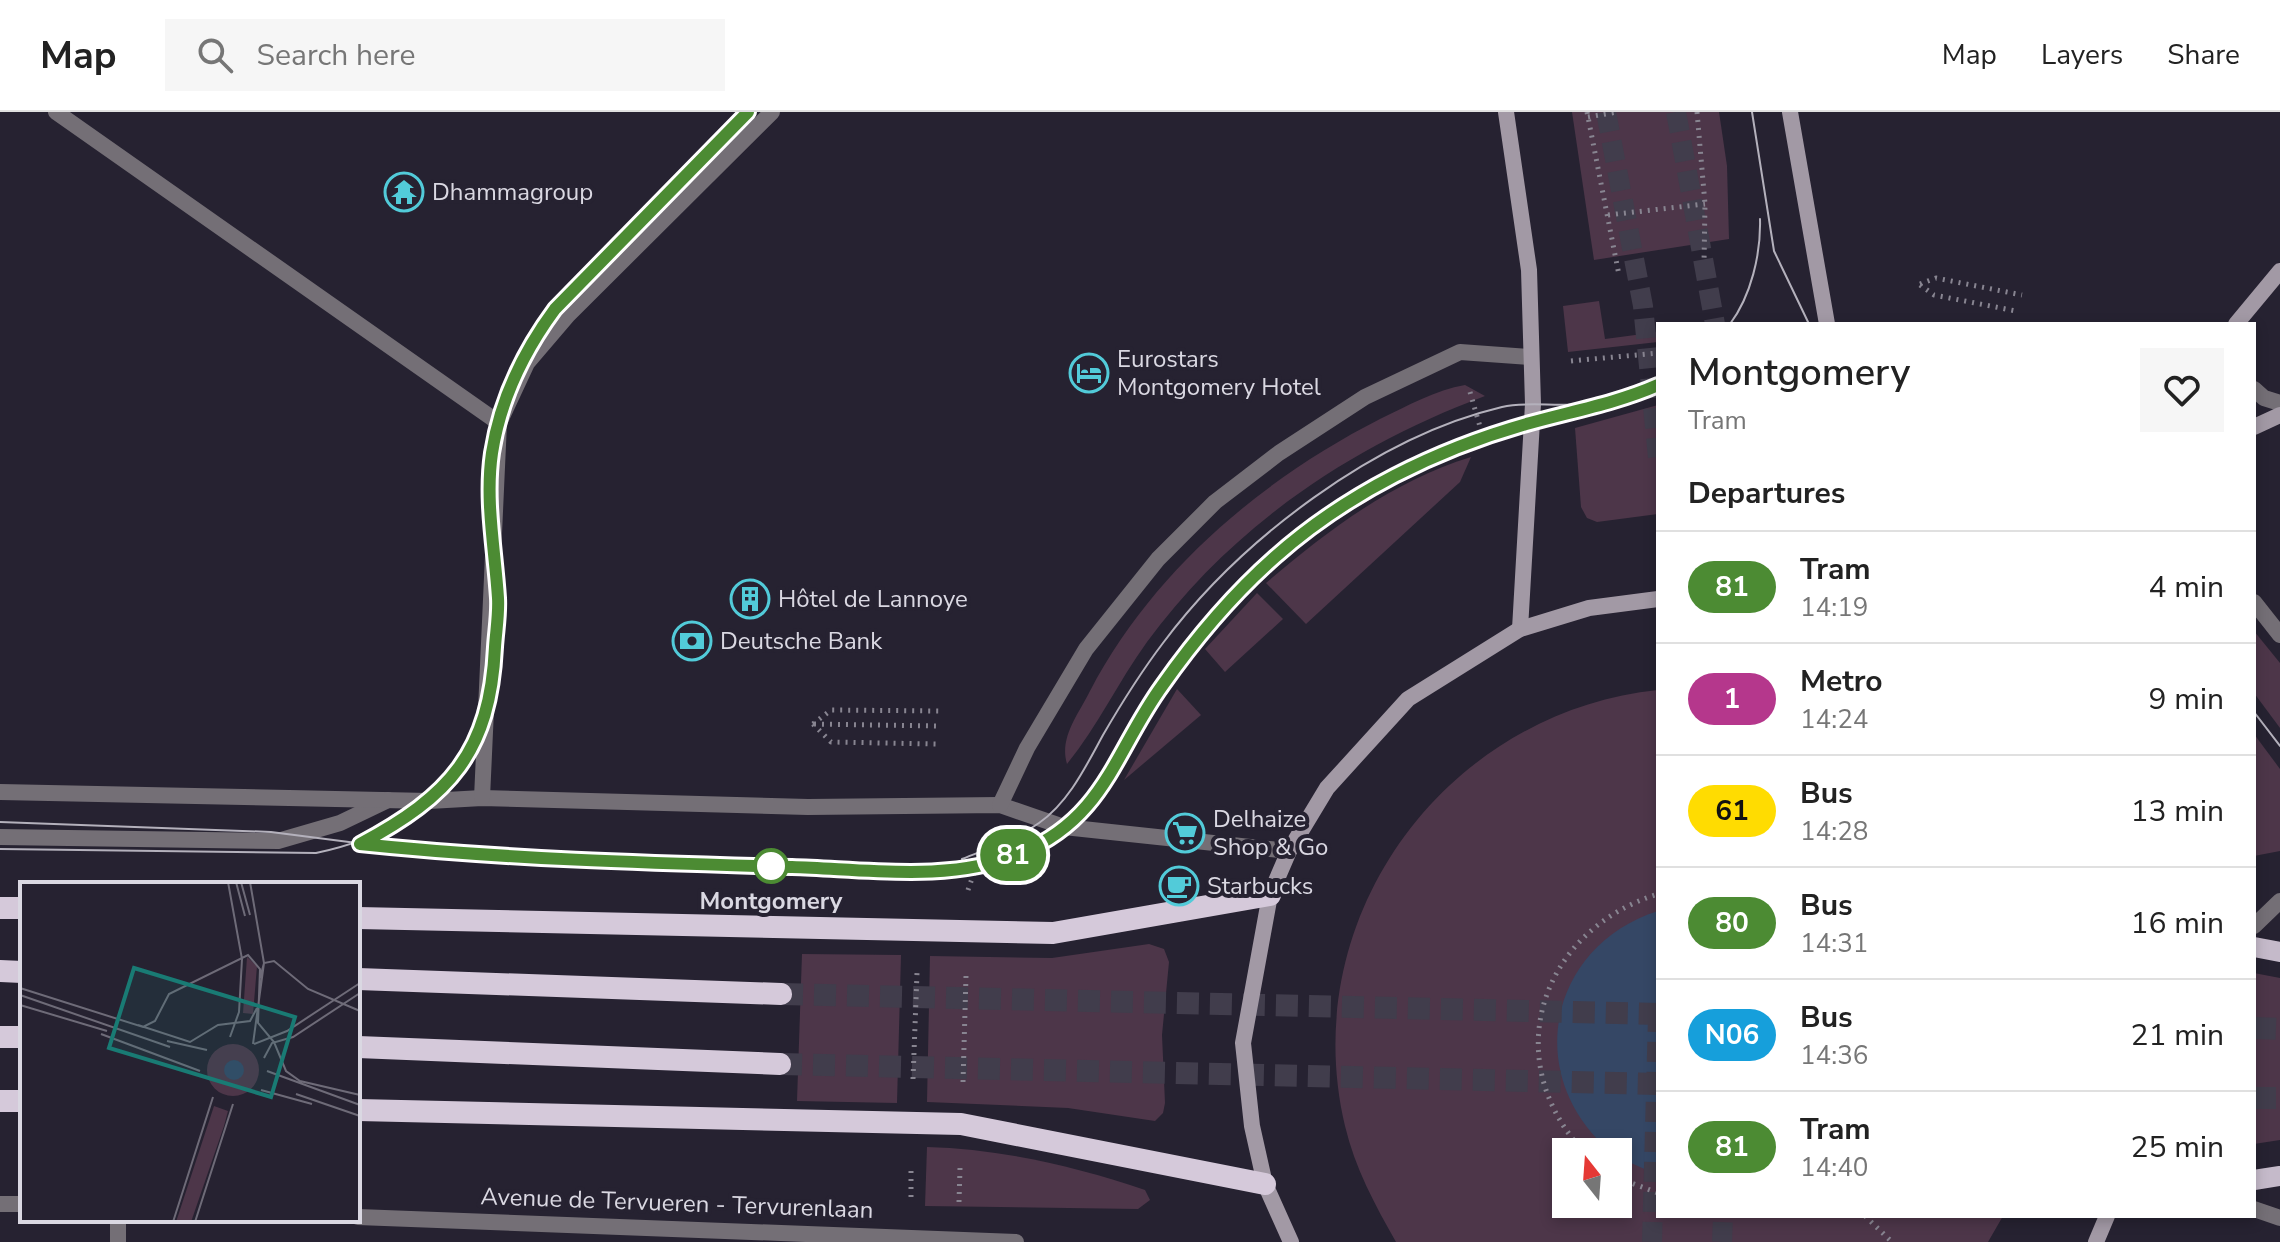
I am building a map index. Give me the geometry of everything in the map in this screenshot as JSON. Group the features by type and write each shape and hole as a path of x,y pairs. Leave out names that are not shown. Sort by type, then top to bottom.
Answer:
{"highway":[{"path":"360,918 1053,933 1270,895"},
{"path":"0,971 20,972"},
{"path":"360,979 781,994"},
{"path":"360,1047 780,1064"},
{"path":"360,1110 961,1124 1265,1184"}],"main road":[{"path":"1506,112 1529,270 1533,422 1520,629"},
{"path":"1790,112 1827,322"},
{"path":"2238,322 2280,271"},
{"path":"2256,426 2280,415"},
{"path":"1291,1242 1265,1184 1252,1126 1243,1043 1270,895 1289,851 1327,788 1408,699 1520,629 1589,608 1656,599"},
{"path":"2256,947 2280,952"},
{"path":"2256,1180 2280,1176"},
{"path":"2096,1242 2106,1218"}],"street":[{"path":"56,112 499,423"},
{"path":"482,798 499,423 527,363 568,315 772,112"},
{"path":"1000,805 1027,748 1086,649 1158,559 1215,502 1279,453 1365,397 1460,352 1531,357"},
{"path":"2256,391 2264,398 2280,403"},
{"path":"2256,605 2280,635"},
{"path":"0,792 388,800 482,798 808,807 1000,805 1064,827 1289,851"},
{"path":"0,837 278,841 340,823 388,800"},
{"path":"2256,924 2280,901"},
{"path":"2256,1210 2280,1218"},
{"name":"Avenue de Tervueren - Tervurenlaan","path":"360,1217 1016,1242"}],"path":[{"path":"1617,112 1588,115 1619,275"},
{"path":"1697,112 1705,204 1704,263"},
{"path":"1608,215 1705,204"},
{"path":"2016,311 1934,295 1920,284 1936,278 2022,295"},
{"path":"1531,357 1575,361 1656,353"},
{"path":"813,724 831,710 941,711"},
{"path":"813,724 938,726"},
{"path":"813,724 831,742 936,744"},
{"path":"972,1240 959,1204 968,881 1000,805"},
{"path":"1573,1138 1556,1116 1541,1074 1538,1044 1545,999 1557,971 1583,935 1620,908 1656,895"},
{"path":"913,1089 917,969"},
{"path":"911,1161 911,1206"},
{"path":"1632,1183 1656,1192"},
{"path":"1867,1218 1892,1242"}],"shaded area":[{"path":"1572,112 1719,112 1727,166 1729,239 1594,260"},
{"path":"1599,301 1605,339 1656,332 1656,342 1568,352 1563,306"},
{"path":"1465,385 1485,396 1435,416 1342,465 1256,526 1217,562 1180,600 1147,642 1067,764 1065,754 1071,727 1115,648 1178,568 1214,533 1253,500 1336,443 1422,399"},
{"path":"1656,406 1656,514 1597,522 1587,518 1581,507 1575,428"},
{"path":"1471,457 1460,482 1306,624 1266,583 1313,544 1388,493"},
{"path":"1257,593 1283,619 1225,672 1205,649"},
{"path":"2256,633 2280,663 2280,728 2256,696"},
{"path":"1177,689 1201,715 1124,780"},
{"path":"1656,690 1656,1218 2002,1218 1988,1242 1396,1242 1366,1186 1345,1126 1335,1048 1343,972 1366,902 1404,838 1453,782 1513,738 1582,706"},
{"path":"2256,737 2280,769 2280,851 2256,856"},
{"path":"1149,944 1164,949 1169,962 1162,1035 1165,1103 1163,1113 1155,1121 1068,1108 927,1102 930,956 1052,958"},
{"path":"802,954 901,955 897,1103 797,1101"},
{"path":"2256,973 2280,978 2280,1140 2256,1144"},
{"path":"927,1147 982,1151 1065,1166 1145,1190 1150,1200 1138,1209 925,1206"}],"water":[{"path":"1656,912 1656,1174 1632,1163 1632,1138 1598,1138 1582,1121 1565,1087 1558,1051 1560,1016 1571,983 1592,953 1621,928"}],"tunnel":[{"path":"1606,112 1643,306 1656,437"},
{"path":"1676,112 1715,322"},
{"path":"781,994 1656,1014"},
{"path":"2256,1028 2280,1029"},
{"path":"780,1064 1656,1084"},
{"path":"1652,1242 1656,1092"},
{"path":"2256,1098 2280,1098"},
{"path":"1722,1242 1723,1218"}],"tram line":[{"path":"0,849 316,853 363,840 402,820 434,796 460,766 479,731 491,691 497,647 498,599 490,471 495,434 514,378 555,309 748,112"},
{"name":"81","path":"748,112 555,309 533,340 513,380 492,454 490,496 498,600 493,689 486,715 470,753 429,801 389,830 360,844 499,857 887,870 963,868 1021,853 1064,827 1099,793 1121,760 1159,689 1215,616 1276,556 1316,524 1360,495 1418,464 1483,437 1574,414 1656,386"},
{"path":"1752,112 1774,251 1808,322"},
{"path":"1731,322 1744,301 1753,274 1759,246 1760,219"},
{"path":"0,822 271,832 388,847 562,860 919,869 996,859 1043,841 1084,811 1109,778 1159,690 1196,638 1265,566 1322,520 1384,481 1450,450 1506,430 1615,401 1656,386"},
{"path":"962,859 1021,834 1059,805 1076,783 1139,677 1194,605 1271,531 1314,498 1406,442 1454,422 1512,405 1581,404"},
{"path":"2256,715 2280,746"}],"place":[{"name":"Dhammagroup","path":"404,192"},
{"name":"Eurostars Montgomery Hotel","path":"1089,373"},
{"name":"Hôtel de Lannoye","path":"750,599"},
{"name":"Deutsche Bank","path":"692,641"},
{"name":"Delhaize Shop & Go","path":"1185,833"},
{"name":"Montgomery","path":"771,866"},
{"name":"Starbucks","path":"1179,886"}]}
